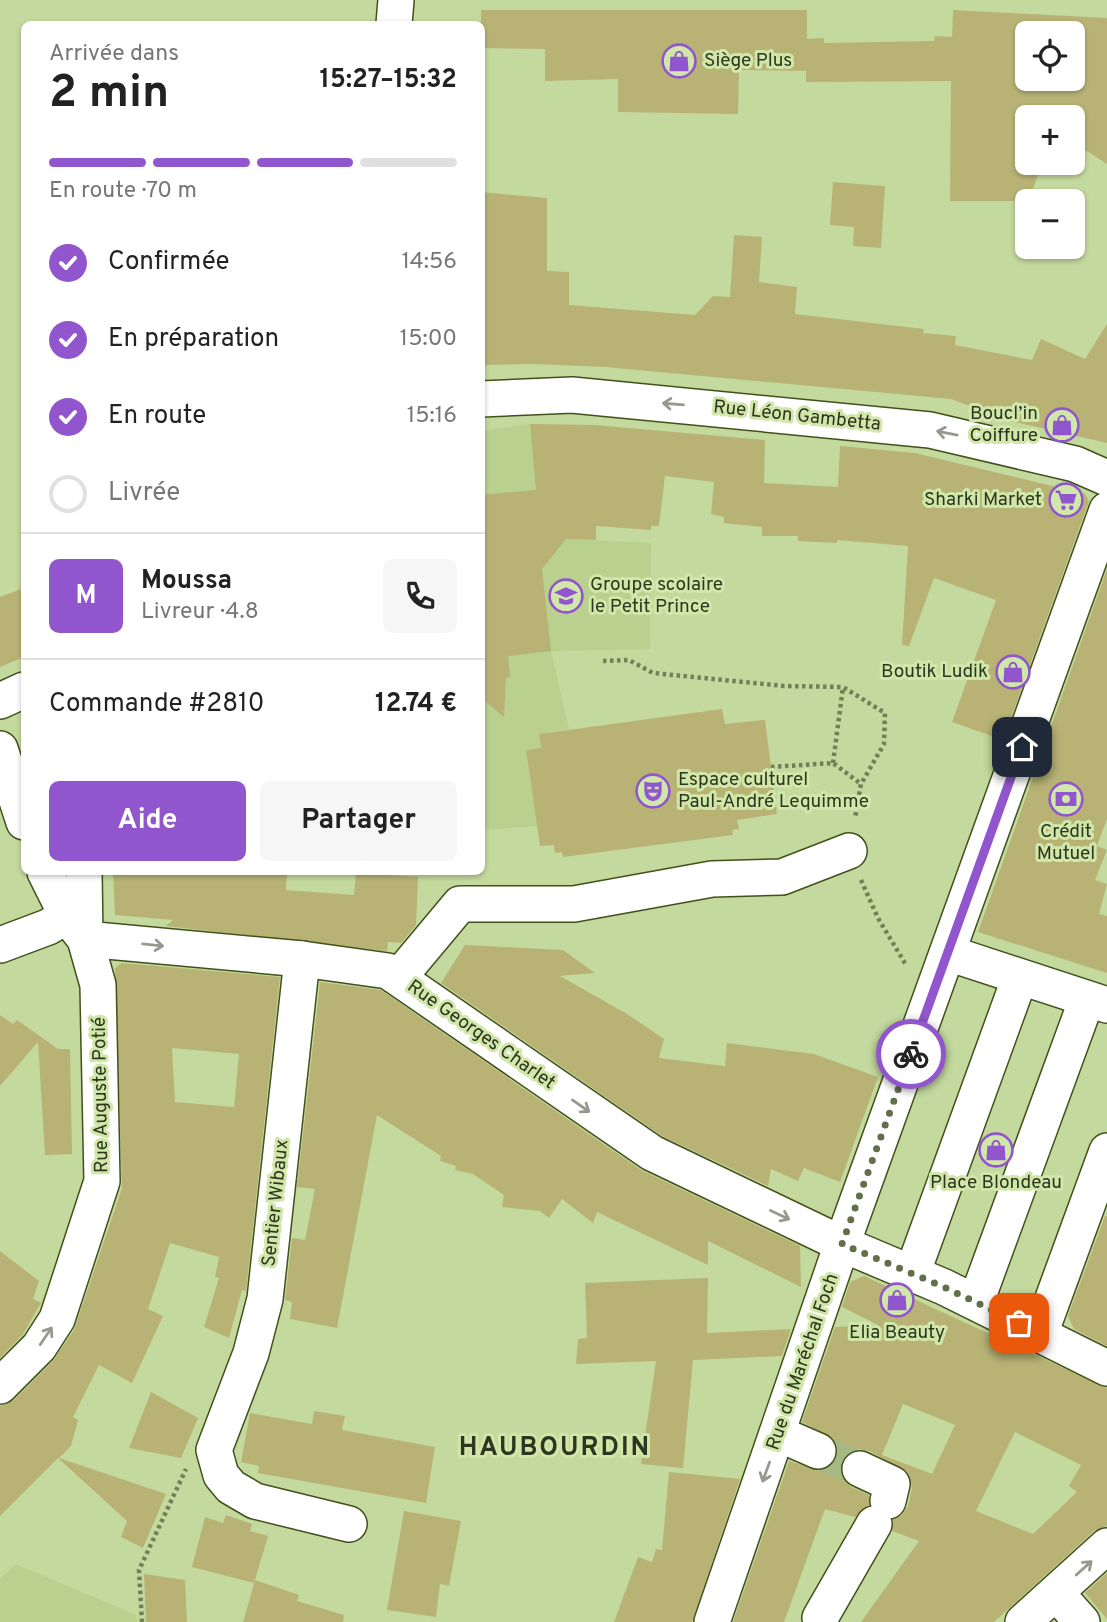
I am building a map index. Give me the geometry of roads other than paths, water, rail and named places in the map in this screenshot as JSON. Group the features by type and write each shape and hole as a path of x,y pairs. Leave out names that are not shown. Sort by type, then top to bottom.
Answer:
{"street":[{"path":"394,21 396,0"},
{"name":"Rue Léon Gambetta","path":"485,398 572,395 930,430 1075,464 1107,478"},
{"name":"Rue du Maréchal Foch","path":"712,1622 779,1434 842,1244 1107,510"},
{"path":"0,701 21,691"},
{"path":"0,749 21,813"},
{"path":"399,977 460,904 575,904 712,879 782,877 849,851"},
{"name":"Rue Auguste Potié","path":"0,1386 39,1347 57,1318 102,1181 99,998 76,928 47,875"},
{"path":"0,945 48,927 76,928 85,875"},
{"name":"Rue Georges Charlet","path":"76,928 376,968 399,977 634,1143 842,1244 976,1302 1107,1368"},
{"path":"948,953 1097,1002 976,1302"},
{"name":"Sentier Wibaux","path":"302,959 265,1299 251,1353 214,1450 222,1475 243,1495 255,1501 349,1524"},
{"path":"912,1274 1020,977"},
{"path":"1040,1334 1107,1152"},
{"path":"779,1434 818,1451"},
{"path":"820,1618 881,1512 892,1484 860,1469"},
{"path":"1023,1622 1107,1546"},
{"path":"1056,1593 1082,1622"}],"tunnel":[{"path":"818,1451 860,1469"}],"place":[{"name":"Siège Plus","path":"679,61"},
{"name":"Boucl’in Coiffure","path":"1062,425"},
{"name":"Sharki Market","path":"1066,500"},
{"name":"Groupe scolaire le Petit Prince","path":"566,596"},
{"name":"Boutik Ludik","path":"1013,672"},
{"name":"Espace culturel Paul-André Lequimme","path":"653,791"},
{"name":"Crédit Mutuel","path":"1066,799"},
{"name":"Place Blondeau","path":"996,1150"},
{"name":"Elia Beauty","path":"897,1300"}],"district":[{"name":"HAUBOURDIN","path":"555,1448"}]}
